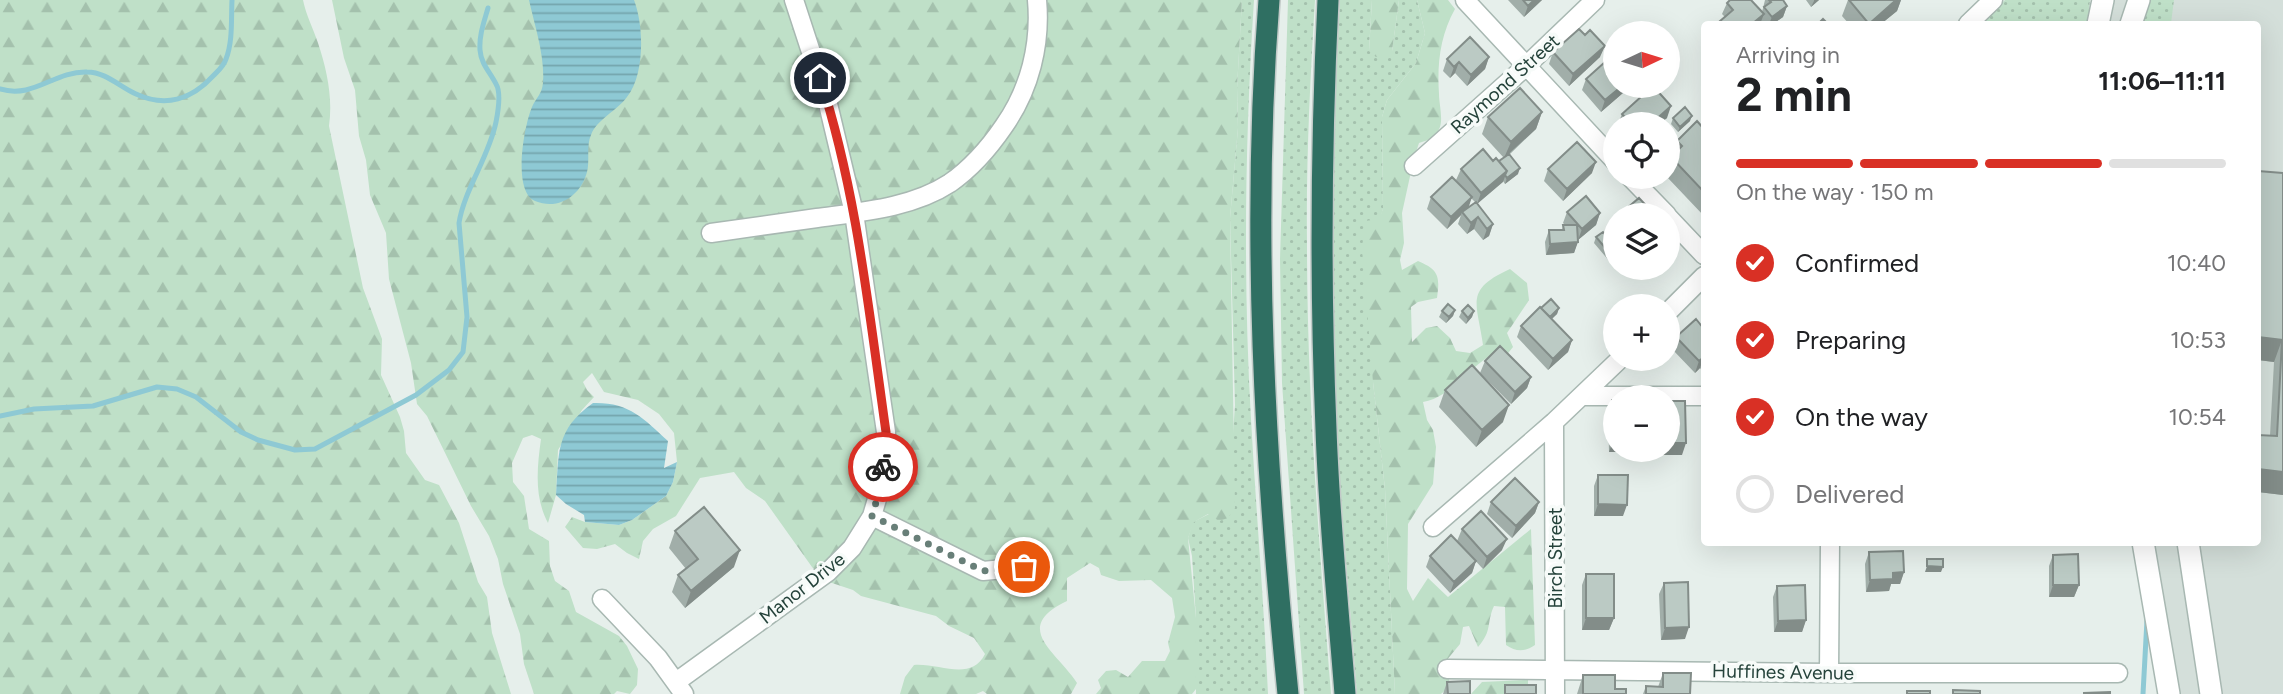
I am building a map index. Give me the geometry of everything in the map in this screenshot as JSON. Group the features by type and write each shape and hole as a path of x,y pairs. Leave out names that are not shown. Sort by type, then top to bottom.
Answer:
{"highway":[{"path":"1269,0 1262,251 1265,376 1288,694"},
{"path":"1328,0 1324,81 1322,315 1326,432 1345,694"},
{"path":"1279,598 1279,694"}],"street":[{"name":"Manor Drive","path":"680,688 828,572 852,548 872,516 882,482 886,432 854,213 828,104 794,0"},
{"path":"711,233 854,213 907,202 948,184 983,156 1013,114 1032,72 1039,21 1037,0"},
{"path":"1465,0 1603,148"},
{"name":"Raymond Street","path":"1414,166 1595,0"},
{"path":"1971,21 1993,0"},
{"path":"2099,21 2103,0"},
{"path":"2132,21 2139,0"},
{"path":"1641,189 1655,203"},
{"path":"1680,230 1701,252"},
{"path":"1680,300 1701,279"},
{"path":"1433,527 1554,422 1608,371"},
{"path":"1583,396 1701,396"},
{"name":"Birch Street","path":"1554,422 1555,694"},
{"path":"872,516 983,571 1024,567"},
{"path":"1829,546 1829,673"},
{"path":"2144,546 2169,694"},
{"path":"2189,546 2211,694"},
{"path":"602,599 658,657 680,688"},
{"name":"Huffines Avenue","path":"1447,669 2118,673"}],"shaded area":[{"path":"2103,0 2283,0 2283,694 2169,694 2144,546 2261,546 2261,21 2099,21"}],"green space":[{"path":"0,0 303,0 326,74 330,95 329,126 363,288 382,339 381,375 400,417 406,453 425,480 439,485 459,523 478,582 487,597 492,633 511,694 0,694"},
{"path":"332,0 1242,0 1237,88 1238,128 1230,218 1235,508 1228,518 1219,521 1208,514 1194,522 1188,538 1196,618 1196,689 1192,694 1096,694 1101,688 1098,680 1106,671 1116,670 1128,677 1142,661 1165,661 1170,651 1168,643 1175,617 1172,598 1151,580 1119,581 1101,575 1099,568 1090,563 1067,578 1067,601 1050,611 1042,621 1040,630 1043,640 1077,683 1071,694 987,694 983,691 976,694 900,694 905,677 914,665 963,669 972,667 985,654 974,638 949,626 936,616 861,596 853,590 826,581 812,567 765,501 746,488 734,472 700,478 676,516 653,529 643,541 639,559 615,544 597,549 583,548 565,527 572,517 585,522 619,525 632,520 666,496 673,482 677,462 674,433 659,414 638,400 604,392 592,373 583,382 594,397 582,410 558,450 556,495 548,523 539,493 541,439 532,435 523,438 512,463 513,482 524,496 529,529 549,541 550,566 555,581 569,591 576,612 619,636 627,646 638,669 637,685 630,694 617,691 614,694 534,694 524,664 520,634 489,536 471,506 427,416 417,404 411,363 389,279 386,233 370,195 366,160 359,136 355,90 344,58"},
{"path":"1242,0 1254,0 1247,157 1247,314 1268,694 1196,694 1196,618 1192,556 1188,538 1193,522 1209,514 1233,434 1235,405 1230,218 1238,128 1237,88"},
{"path":"1288,0 1315,0 1308,153 1309,357 1314,469 1331,694 1304,694 1282,383 1280,259"},
{"path":"1340,0 1372,0 1369,50 1392,51 1399,0 1417,0 1425,33 1416,63 1387,100 1382,117 1383,209 1380,219 1373,382 1385,489 1395,694 1357,694 1343,519 1334,362 1332,259 1333,155"},
{"path":"1372,0 1399,0 1392,51 1376,57 1369,51"},
{"path":"1417,0 1448,0 1455,9 1446,29 1439,61 1440,127 1432,138 1419,143 1402,213 1402,270 1418,261 1430,267 1438,279 1437,298 1418,302 1411,307 1412,342 1426,328 1437,326 1450,338 1456,351 1470,353 1483,345 1477,299 1486,284 1510,269 1527,283 1529,300 1507,333 1513,347 1505,357 1497,352 1487,357 1443,394 1423,402 1436,447 1433,484 1408,524 1407,589 1413,601 1428,578 1448,597 1531,529 1535,645 1520,650 1506,645 1505,607 1494,606 1488,631 1478,647 1469,626 1463,627 1460,644 1446,661 1450,686 1441,694 1395,694 1385,489 1362,249 1365,221 1379,219 1383,209 1382,117 1387,100 1416,63 1425,33"},
{"path":"2005,0 2090,0 2088,21 1984,21"},
{"path":"2139,0 2174,0 2171,21 2139,21"},
{"path":"1528,680 1528,687 1506,694 1471,694 1482,682"}],"water":[{"path":"529,0 634,0 640,23 640,63 633,87 623,102 594,129 589,144 587,172 580,188 568,199 552,204 535,201 528,195 522,172 526,128 543,83 541,52"},
{"path":"593,403 616,405 635,413 668,441 664,468 677,462 673,482 666,496 632,520 619,525 585,522 584,515 556,495 559,455 565,433"}],"building":[{"path":"1523,0 1534,0 1528,6"},
{"path":"1730,0 1751,0 1764,14 1756,21 1720,21 1733,10 1727,3"},
{"path":"1769,0 1783,0 1787,6 1772,17 1764,7 1771,2"},
{"path":"1849,0 1896,0 1872,21 1866,21"},
{"path":"1579,29 1585,35 1590,30 1603,44 1603,48 1573,74 1553,52"},
{"path":"1470,37 1489,57 1471,75 1459,62 1454,67 1447,59"},
{"path":"1603,64 1603,98 1586,79"},
{"path":"1520,88 1542,112 1511,142 1488,117"},
{"path":"1640,98 1664,98 1671,106 1664,112 1624,112"},
{"path":"1685,107 1692,116 1680,127 1680,112"},
{"path":"1697,121 1701,126 1701,189 1680,167 1680,138"},
{"path":"1577,142 1596,162 1567,189 1548,169"},
{"path":"1483,149 1493,161 1496,158 1507,171 1481,193 1461,169"},
{"path":"1509,154 1520,168 1507,178 1507,171 1499,161"},
{"path":"2261,171 2283,173 2283,472 2261,469 2261,435 2277,436 2282,340 2261,337"},
{"path":"1452,177 1472,197 1451,217 1431,197"},
{"path":"1586,196 1600,213 1582,229 1567,212"},
{"path":"1476,202 1493,224 1487,229 1478,217 1471,223 1462,212"},
{"path":"1563,225 1577,225 1578,242 1550,244 1549,230 1564,230"},
{"path":"1603,232 1603,245 1596,237"},
{"path":"1551,299 1559,308 1550,317 1541,308"},
{"path":"1448,304 1455,310 1449,317 1442,311"},
{"path":"1468,305 1474,311 1468,318 1462,311"},
{"path":"1540,307 1572,340 1553,359 1521,326"},
{"path":"1696,319 1701,325 1699,361 1680,341 1680,333"},
{"path":"1500,346 1531,377 1515,392 1485,361"},
{"path":"1472,365 1509,405 1482,430 1445,390"},
{"path":"1680,401 1685,401 1686,443 1680,443"},
{"path":"1598,475 1628,475 1627,505 1598,504"},
{"path":"1515,478 1539,502 1516,526 1491,502"},
{"path":"704,507 740,550 691,591 678,575 698,559 675,531"},
{"path":"1481,511 1507,539 1487,557 1462,529"},
{"path":"1451,535 1476,561 1454,582 1430,556"},
{"path":"1903,551 1904,572 1893,573 1893,579 1870,580 1869,552"},
{"path":"2078,554 2079,585 2053,585 2053,555"},
{"path":"1927,559 1943,559 1943,567 1927,566"},
{"path":"1586,574 1614,574 1614,618 1586,618"},
{"path":"1688,582 1689,627 1665,628 1664,583"},
{"path":"1805,585 1806,620 1778,621 1777,586"},
{"path":"1663,673 1691,673 1690,694 1646,694 1646,686 1663,687"},
{"path":"1583,675 1615,675 1615,689 1626,689 1626,694 1583,694"},
{"path":"1470,681 1470,694 1448,694 1447,682"},
{"path":"1505,685 1536,685 1536,694 1505,694"},
{"path":"1953,690 1980,691 1980,694 1953,694"},
{"path":"1907,691 1930,691 1930,694 1907,694"},
{"path":"2084,693 2110,694 2084,694"}],"waterway":[{"path":"0,89 12,91 34,88 64,76 87,72 107,77 147,98 168,101 178,99 205,84 225,62 231,37 232,0"},
{"path":"0,416 34,409 93,406 157,387 177,389 196,397 241,432 258,440 295,450 315,449 416,395 449,370 463,352 467,317 459,223 466,198 493,135 498,108 498,88 484,64 480,50 488,8"},
{"path":"2143,694 2147,620"}],"way so far":[{"path":"883,467 882,482 872,516 983,571 1024,567"}],"route":[{"path":"820,78 854,213 886,432 883,467"}]}
